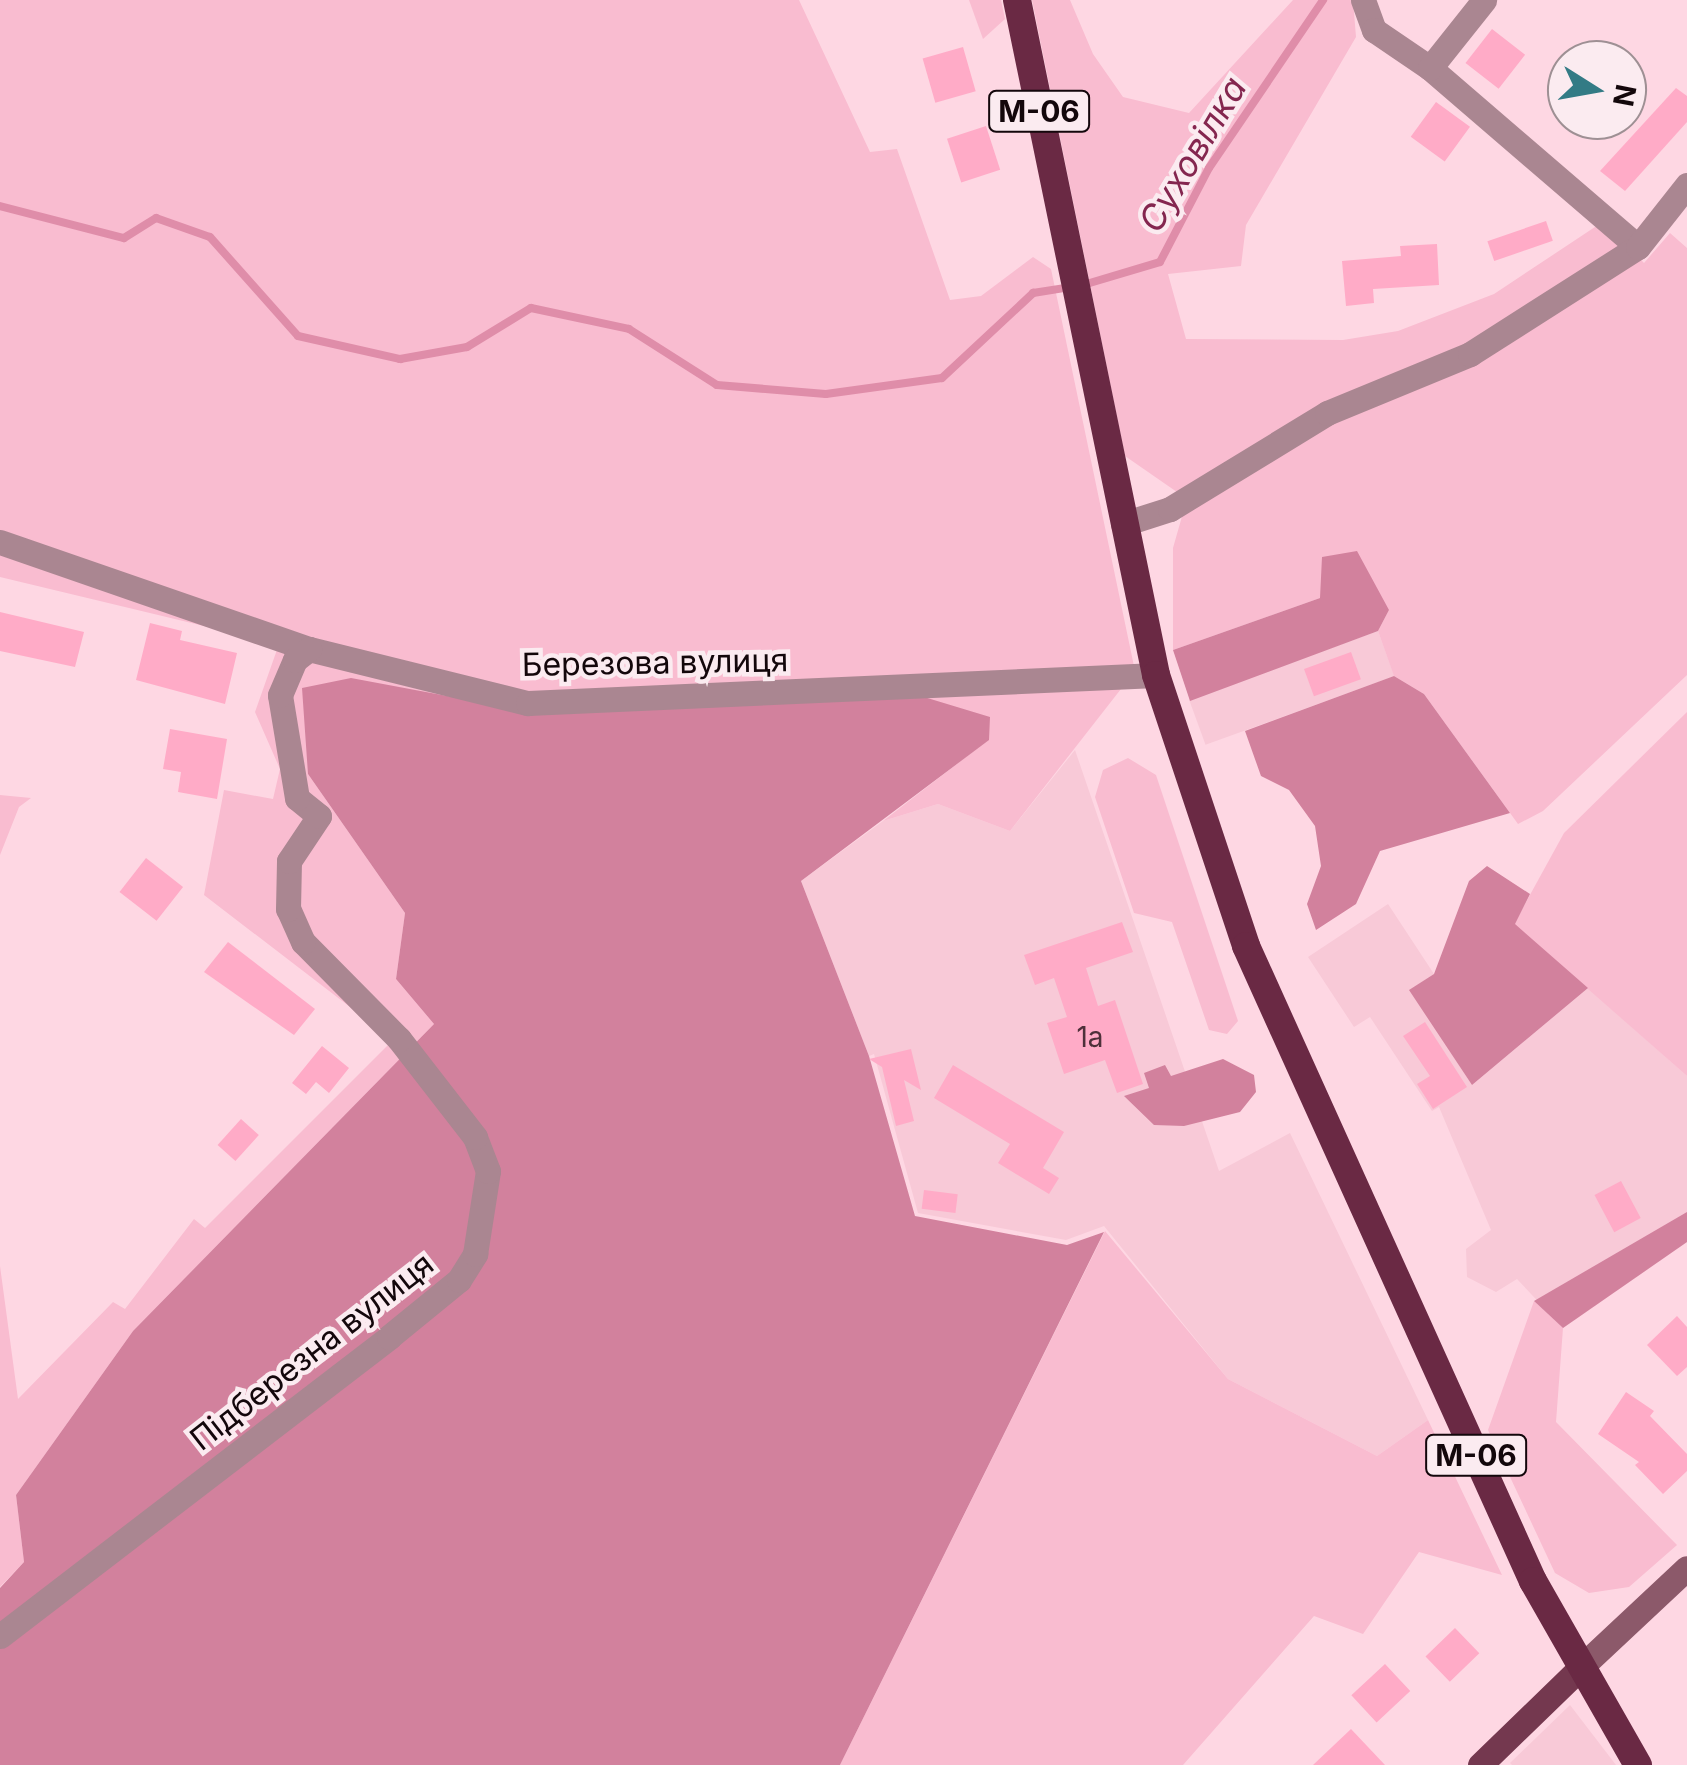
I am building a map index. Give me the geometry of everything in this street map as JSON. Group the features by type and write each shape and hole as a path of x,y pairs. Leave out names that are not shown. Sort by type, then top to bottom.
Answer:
{"highway":[{"name":"М-06","path":"1017,0 1090,373 1156,675 1283,1038 1533,1581 1638,1765"}],"main road":[{"path":"1480,1765 1687,1568"}],"street":[{"path":"1363,0 1374,30 1430,68 1638,247"},
{"path":"1430,68 1484,0"},
{"path":"1123,524 1170,509 1326,414 1470,354 1638,247 1687,184"},
{"name":"Березова вулиця","path":"0,542 309,648 528,703 1156,675"},
{"name":"Підберезна вулиця","path":"0,1636 389,1337 459,1280 476,1254 488,1171 475,1137 400,1039 302,942 288,908 289,862 319,816 297,798 280,695 295,660 309,648"}],"shaded area":[{"path":"0,0 799,0 870,152 897,149 950,300 981,296 1033,257 1051,269 1135,671 1010,831 938,804 883,821 988,740 308,774 405,913 396,979 434,1024 133,1331 16,1495 24,1562 0,1587 0,1266 18,1399 113,1302 125,1309 194,1219 205,1228 393,1040 204,895 224,790 273,799 280,769 255,712 279,644 0,577"},
{"path":"969,0 1001,0 1005,19 983,39"},
{"path":"1032,0 1070,0 1093,54 1123,97 1189,113 1293,0 1353,0 1356,37 1246,225 1241,266 1168,274 1186,339 1343,340 1398,331 1494,294 1604,221 1644,263 1670,233 1687,248 1687,675 1543,811 1518,824 1424,694 1394,676 1378,631 1389,610 1320,598 1173,650 1173,548 1187,499 1125,456"},
{"path":"1357,551 1389,610 1378,631 1190,701 1173,650 1320,598 1322,557"},
{"path":"1378,631 1394,676 1206,745 1189,700"},
{"path":"1394,676 1424,694 1510,813 1380,851 1356,904 1316,930 1307,904 1321,866 1315,826 1289,790 1261,776 1245,731"},
{"path":"351,678 544,714 891,687 990,717 989,740 801,881 869,1056 915,1216 1067,1245 1104,1232 840,1765 0,1765 0,1588 24,1562 16,1495 133,1331 434,1024 396,979 405,913 308,774 302,688"},
{"path":"1687,712 1687,1076 1514,924 1564,833"},
{"path":"1075,750 1219,1171 1290,1133 1428,1420 1377,1456 1228,1379 1104,1226 1066,1240 918,1213 874,1054 869,1056 801,881 883,821 938,804 1010,831"},
{"path":"1128,758 1156,775 1238,1021 1227,1034 1209,1030 1172,922 1134,913 1095,797 1103,770"},
{"path":"0,795 31,798 19,807 0,855"},
{"path":"1487,866 1530,894 1515,924 1588,988 1472,1085 1409,990 1434,974 1469,881"},
{"path":"1388,904 1434,974 1410,990 1472,1085 1588,988 1687,1076 1687,1242 1563,1328 1517,1279 1496,1292 1467,1277 1466,1249 1491,1230 1439,1107 1432,1111 1370,1017 1354,1027 1308,957"},
{"path":"1223,1059 1254,1075 1256,1092 1240,1112 1184,1126 1154,1125 1124,1096 1149,1088 1144,1073 1165,1065 1171,1076"},
{"path":"1687,1212 1687,1242 1563,1328 1534,1301"},
{"path":"1105,1231 1228,1379 1377,1456 1428,1420 1502,1575 1419,1552 1363,1634 1314,1616 1183,1765 840,1765"},
{"path":"1534,1301 1563,1328 1556,1422 1677,1545 1629,1587 1589,1593 1555,1573 1488,1430"},
{"path":"1570,1705 1616,1765 1510,1763"}],"building":[{"path":"1492,29 1525,55 1499,89 1466,63"},
{"path":"963,47 976,91 935,103 923,59"},
{"path":"1676,88 1687,96 1687,122 1625,191 1600,171 1628,140 1647,140 1647,120"},
{"path":"1436,102 1470,127 1445,161 1411,137"},
{"path":"986,126 1000,170 961,182 947,139"},
{"path":"1546,221 1553,241 1494,261 1487,241"},
{"path":"1437,244 1439,285 1373,289 1374,303 1346,306 1342,261 1401,256 1400,246"},
{"path":"0,612 84,632 75,667 0,651"},
{"path":"150,623 182,631 180,640 237,653 225,704 136,680"},
{"path":"1351,652 1361,679 1314,696 1304,669"},
{"path":"170,729 227,739 217,799 178,792 181,772 163,769"},
{"path":"146,858 183,887 157,921 120,892"},
{"path":"1122,922 1133,952 1086,968 1098,1006 1115,1000 1143,1084 1117,1093 1105,1060 1064,1074 1047,1023 1067,1017 1054,978 1035,985 1024,955"},
{"path":"228,942 315,1009 294,1035 204,972"},
{"path":"1425,1022 1467,1087 1433,1109 1417,1084 1430,1076 1403,1036"},
{"path":"322,1046 349,1068 329,1093 316,1082 306,1094 292,1083"},
{"path":"911,1049 921,1090 904,1080 914,1121 896,1126 882,1067 869,1059"},
{"path":"953,1065 1064,1132 1043,1168 1059,1178 1049,1194 998,1163 1010,1144 934,1098"},
{"path":"241,1119 259,1135 235,1161 218,1145"},
{"path":"1621,1181 1641,1218 1614,1232 1595,1195"},
{"path":"924,1190 958,1194 955,1213 922,1209"},
{"path":"1677,1316 1687,1327 1687,1367 1677,1376 1647,1345"},
{"path":"1626,1392 1654,1411 1650,1416 1687,1454 1687,1471 1663,1494 1635,1465 1639,1462 1598,1434"},
{"path":"1455,1628 1479,1653 1450,1682 1426,1656"},
{"path":"1385,1664 1410,1691 1377,1722 1351,1695"},
{"path":"1351,1729 1385,1765 1313,1765"}],"waterway":[{"name":"Суховілка","path":"1083,285 1160,262 1209,168 1323,0"},
{"name":"Суховілка","path":"0,206 124,238 156,218 210,237 298,336 400,359 467,347 531,308 629,329 717,385 826,394 942,378 1033,293 1069,287"}]}
